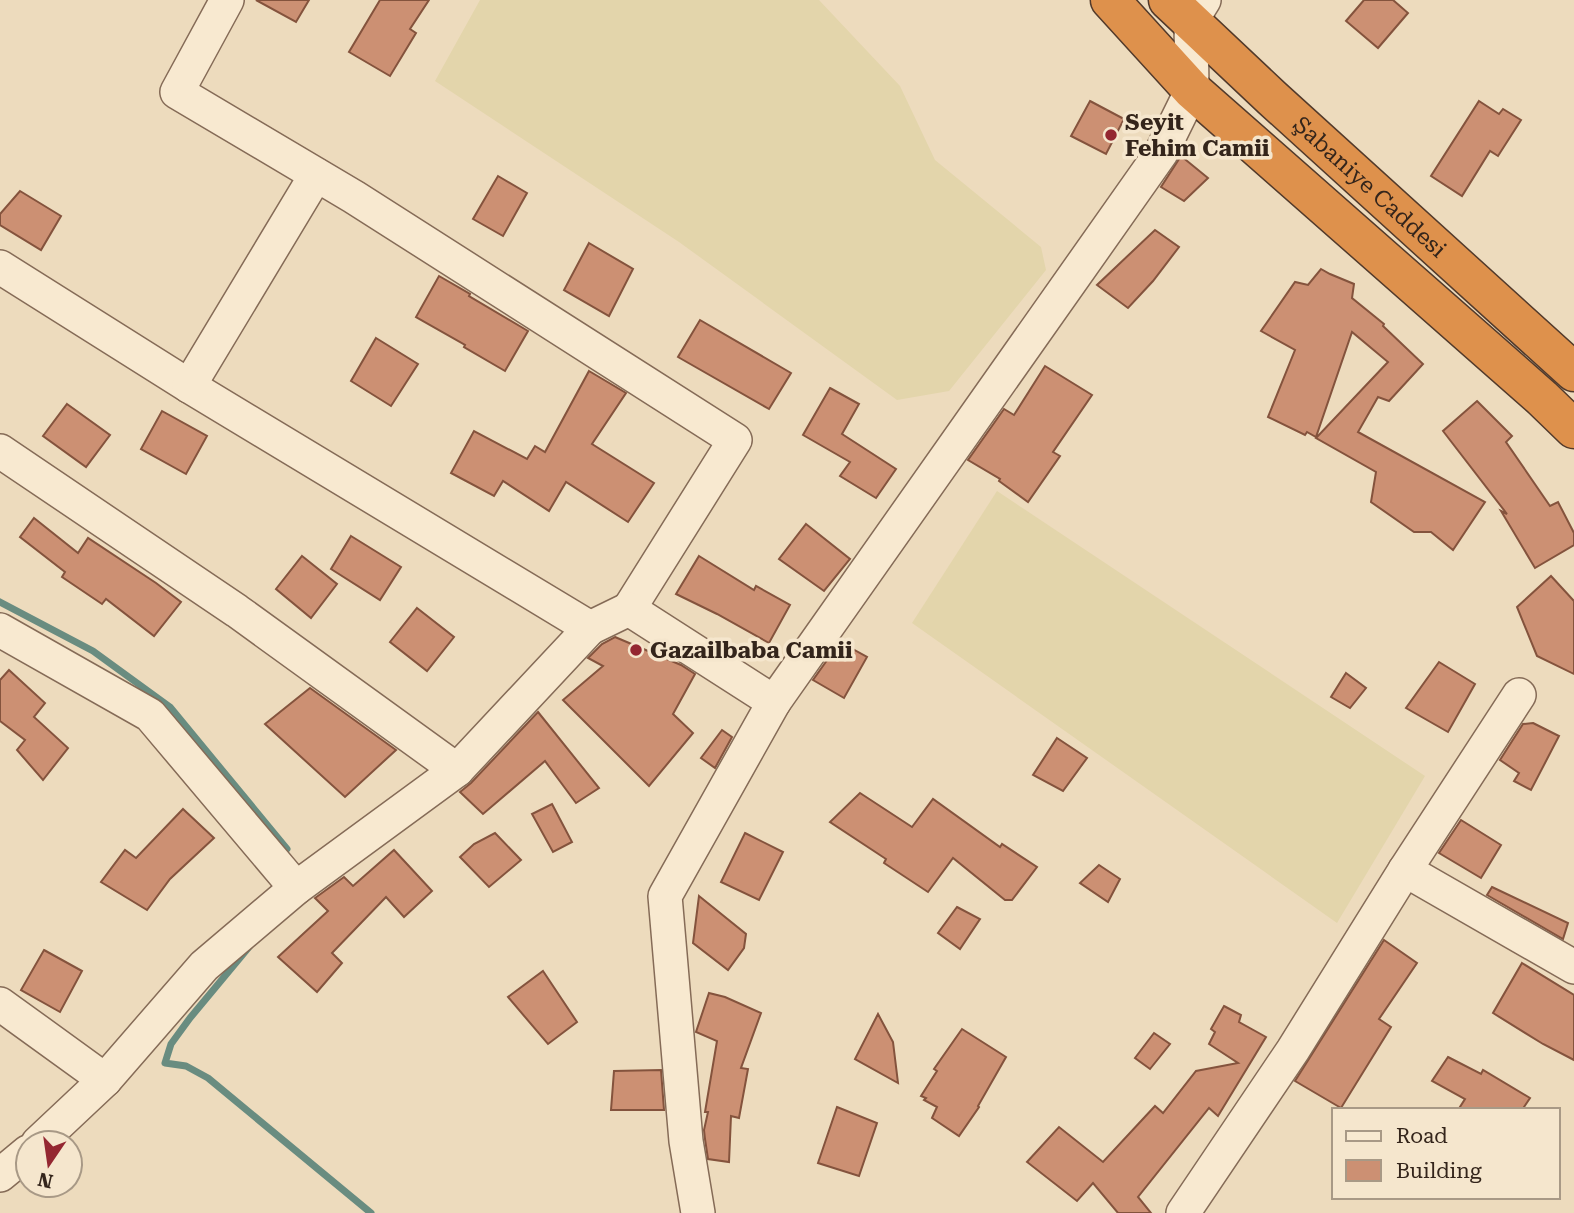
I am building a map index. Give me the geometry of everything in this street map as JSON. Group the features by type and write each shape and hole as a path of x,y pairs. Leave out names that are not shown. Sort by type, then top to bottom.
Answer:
{"highway":[{"path":"1110,0 1192,90 1574,429"},
{"name":"Şabaniye Caddesi","path":"1188,7 1272,98 1574,371"}],"street":[{"path":"52,1129 105,1080 204,967 296,888 457,770 590,628 629,609 735,440 354,197 177,92 227,0"},
{"path":"698,1213 687,1141 665,896 774,702 1161,153 1192,90 1188,7"},
{"path":"189,386 316,175"},
{"path":"0,267 189,386 590,628"},
{"path":"0,451 237,611 457,770"},
{"path":"629,609 774,702"},
{"path":"0,630 150,715 296,888"},
{"path":"1183,1213 1293,1050 1405,870 1519,695"},
{"path":"1405,870 1574,967"},
{"path":"0,1004 105,1080"},
{"path":"0,1175 14,1164"}],"shaded area":[{"path":"480,0 819,0 900,86 935,160 1041,247 1046,270 949,391 897,400 679,242 435,81"},
{"path":"997,491 1425,776 1337,923 912,623"}],"building":[{"path":"256,0 309,0 296,22"},
{"path":"380,0 429,0 410,29 416,33 390,76 349,52"},
{"path":"1364,0 1393,0 1408,13 1378,48 1346,21"},
{"path":"1090,101 1124,119 1106,154 1071,136"},
{"path":"1479,101 1499,114 1503,109 1521,120 1498,156 1490,151 1462,196 1431,176"},
{"path":"1181,156 1208,178 1184,201 1161,187"},
{"path":"498,176 527,193 503,236 473,219"},
{"path":"20,191 61,216 41,250 0,225 0,214"},
{"path":"1155,230 1179,247 1128,308 1097,285"},
{"path":"589,243 633,269 609,316 564,290"},
{"path":"1321,269 1354,284 1352,298 1384,324 1383,326 1423,364 1389,401 1378,397 1358,432 1485,502 1453,550 1431,532 1414,532 1371,502 1376,472 1316,438 1388,362 1352,332 1316,437 1307,432 1305,435 1268,417 1295,350 1261,331 1295,282 1308,285"},
{"path":"439,276 528,331 505,371 416,317"},
{"path":"700,320 791,373 769,409 678,357"},
{"path":"376,338 418,364 391,406 351,381"},
{"path":"1045,366 1092,395 1053,452 1060,456 1028,502 999,481 1000,479 968,460 1004,409 1014,415"},
{"path":"589,371 626,393 592,444 654,483 628,522 566,482 549,511 503,481 494,496 451,473 474,431 527,459 535,446 545,452"},
{"path":"830,388 859,404 842,434 896,469 876,498 840,476 850,462 803,435"},
{"path":"1477,401 1512,436 1506,442 1550,506 1558,502 1574,533 1574,545 1535,568 1501,511 1507,514 1443,431"},
{"path":"67,404 110,435 86,467 43,436"},
{"path":"162,411 207,436 186,474 141,449"},
{"path":"34,518 78,553 88,538 181,602 154,636 106,599 102,604 62,577 65,572 20,537"},
{"path":"806,524 850,559 824,591 779,559"},
{"path":"351,536 401,567 380,600 331,569"},
{"path":"302,556 337,584 311,618 276,589"},
{"path":"699,556 754,590 756,586 790,605 769,643 676,594"},
{"path":"1551,576 1574,601 1574,674 1537,656 1517,607"},
{"path":"417,608 454,637 427,671 390,642"},
{"path":"615,637 681,665 695,674 673,714 693,733 649,786 563,700 603,666 588,658 602,644"},
{"path":"840,642 867,657 844,698 813,680"},
{"path":"1439,662 1475,684 1448,732 1406,708"},
{"path":"9,670 45,703 34,717 68,748 43,780 17,750 25,740 0,721 0,680"},
{"path":"1346,673 1366,688 1350,708 1331,697"},
{"path":"310,688 396,750 345,797 265,724"},
{"path":"538,712 599,788 576,803 545,761 483,814 460,792"},
{"path":"1533,723 1559,736 1531,790 1514,781 1519,773 1500,760 1523,724"},
{"path":"722,730 732,737 715,768 701,758"},
{"path":"1057,738 1087,758 1063,791 1033,775"},
{"path":"860,793 912,827 933,799 1000,847 1002,844 1037,867 1012,900 1005,900 953,858 928,892 884,863 886,859 830,822"},
{"path":"552,804 572,842 553,852 532,814"},
{"path":"183,809 214,838 170,879 147,910 101,882 125,850 136,858"},
{"path":"1461,820 1501,845 1481,878 1439,853"},
{"path":"495,833 521,860 489,887 460,857 474,844"},
{"path":"745,833 783,852 759,900 721,882"},
{"path":"394,850 432,891 404,917 386,897 332,953 342,963 317,992 278,957 328,911 315,898 344,877 353,886"},
{"path":"1099,865 1120,879 1108,902 1080,883"},
{"path":"1492,887 1568,923 1563,939 1487,895"},
{"path":"699,896 746,934 744,948 728,970 693,943"},
{"path":"957,907 980,919 960,949 938,933"},
{"path":"1384,940 1417,963 1379,1019 1391,1027 1341,1108 1295,1081"},
{"path":"44,950 82,971 60,1012 21,990"},
{"path":"1522,963 1574,995 1574,1060 1493,1013"},
{"path":"543,971 577,1022 548,1044 508,997"},
{"path":"709,993 761,1013 741,1068 748,1069 739,1118 731,1116 729,1162 708,1159 705,1139 708,1112 705,1112 717,1041 696,1032"},
{"path":"1224,1006 1241,1015 1239,1022 1266,1037 1218,1116 1209,1108 1138,1197 1151,1213 1118,1213 1093,1183 1077,1201 1027,1162 1059,1127 1103,1162 1155,1106 1163,1113 1196,1071 1238,1063 1209,1044 1215,1032 1211,1029"},
{"path":"878,1014 893,1042 898,1083 855,1059"},
{"path":"962,1029 1006,1057 979,1107 959,1136 932,1118 937,1107 921,1096 937,1071 934,1069"},
{"path":"1154,1033 1170,1044 1150,1069 1135,1058"},
{"path":"1448,1057 1481,1074 1483,1070 1530,1098 1523,1108 1459,1108 1465,1099 1432,1081"},
{"path":"661,1070 664,1110 611,1110 614,1071"},
{"path":"837,1107 877,1123 859,1176 818,1163"}],"waterway":[{"path":"0,602 93,651 170,707 287,849"},
{"path":"249,947 171,1044 165,1063 186,1066 208,1078 371,1213"}],"place":[{"name":"Seyit Fehim Camii","path":"1111,135"},
{"name":"Gazailbaba Camii","path":"636,650"}]}
